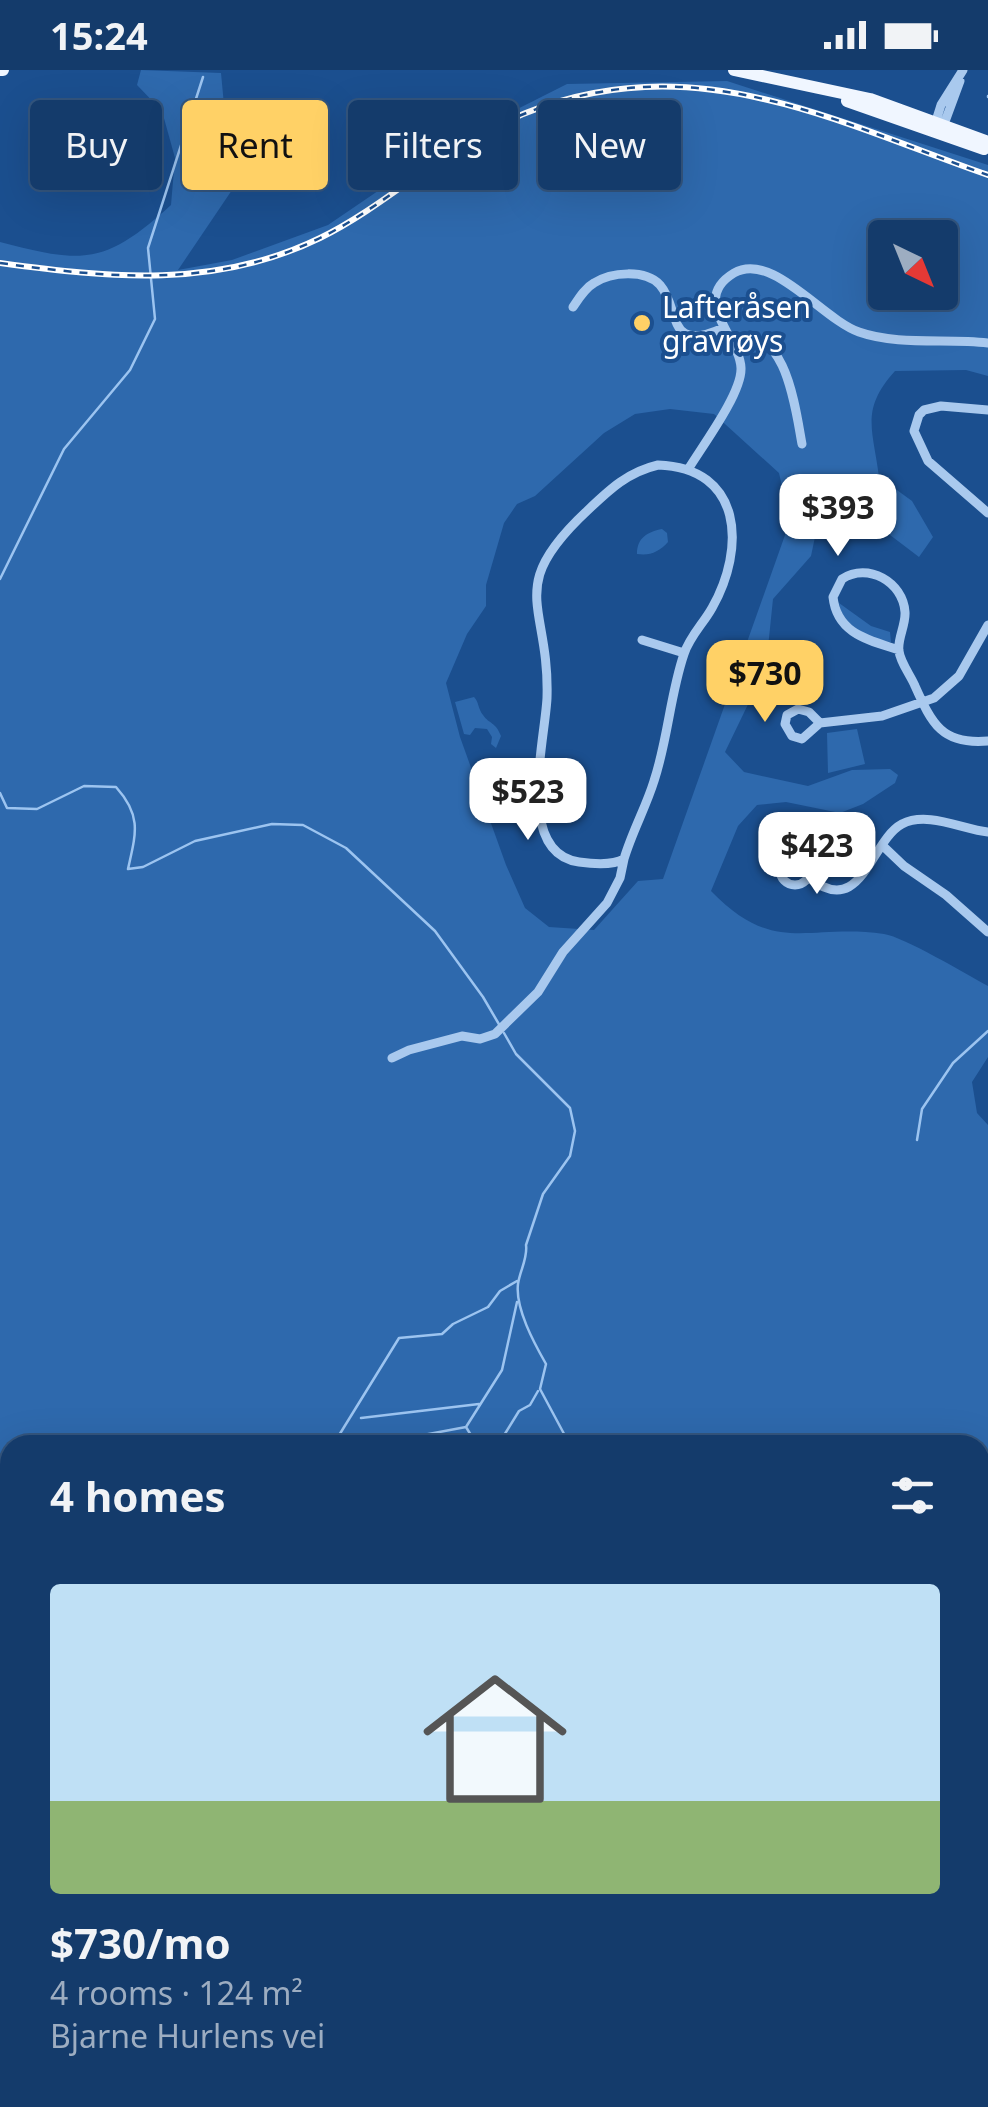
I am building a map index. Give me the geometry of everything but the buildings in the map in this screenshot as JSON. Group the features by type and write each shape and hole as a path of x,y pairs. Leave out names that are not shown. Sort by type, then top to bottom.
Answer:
{"main road":[{"path":"734,70 818,88 988,142"},
{"path":"939,126 988,150"}],"street":[{"path":"939,126 963,70"},
{"path":"689,468 740,380 740,358 716,311 723,284 739,270 760,268 773,273 842,325 860,332 881,338 988,342"},
{"path":"573,306 598,280 639,274 652,278 661,287 672,318 684,331 702,335 723,328"},
{"path":"734,345 754,338 776,352 792,395 802,444"},
{"path":"988,410 932,407 918,415 914,431 928,461 988,513"},
{"path":"392,1058 462,1036 480,1039 495,1034 538,992 563,952 607,903 620,878 653,784 684,653 712,607 732,548 732,523 722,498 689,468 658,466 626,476 560,536 546,555 537,580 547,692 538,786 540,821 547,839 562,858 588,864 619,863 624,859"},
{"path":"899,650 857,636 842,622 833,597 842,579 864,572 883,577 894,586 905,612 899,650 923,703 941,732 971,743 988,742"},
{"path":"820,723 882,716 934,698 959,676 988,625"},
{"path":"642,640 684,653"},
{"path":"808,878 828,888 844,888 862,878 896,829 914,821 988,832"},
{"path":"883,846 988,932"}],"shaded area":[{"path":"141,70 221,73 224,100 182,100 182,190 232,190 178,270 232,260 328,225 379,190 518,190 518,109 567,84 727,81 988,165 988,376 966,370 895,371 873,409 872,433 879,477 912,501 933,537 919,557 865,516 835,524 815,537 811,556 773,599 766,667 725,752 744,772 808,786 852,770 890,769 898,775 895,783 863,804 840,813 786,802 757,805 738,826 711,891 754,924 774,931 884,934 988,986 988,1057 972,1082 977,1113 988,1125 988,1435 0,1435 0,242 74,256 110,249 171,205 175,158 162,100 151,100 137,85","holes":["670,409 714,414 779,473 790,521 663,879 638,881 594,930 549,927 525,908 506,865 460,737 446,683 467,634 486,606 486,585 504,523 517,504 535,496 604,433 635,414"]},
{"path":"662,529 667,533 665,545 650,554 637,554 644,537"},
{"path":"839,603 871,626 890,632 891,642 857,631 845,619"},
{"path":"474,697 481,713 501,736 496,748 487,729 475,728 470,735 464,734 455,702"},
{"path":"857,729 865,764 828,773 827,733"}],"waterway":[{"path":"0,579 64,449 130,370 155,319 148,248 203,77"},
{"path":"0,793 7,808 37,809 84,786 116,787 130,807 135,825 128,869 143,867 195,841 272,824 303,825 346,848 435,931 500,1026"},
{"path":"917,1140 922,1109 953,1063 988,1031"},
{"path":"504,1033 516,1054 570,1108 575,1131 570,1156 543,1194 518,1284 522,1314 546,1364 540,1389 565,1435"},
{"path":"339,1435 399,1338 442,1334 453,1324 488,1307 500,1291 517,1281"},
{"path":"471,1435 466,1427 502,1370 517,1302"},
{"path":"504,1435 538,1391"},
{"path":"361,1418 479,1404"},
{"path":"423,1435 466,1427"}],"railway":[{"path":"0,263 122,275 242,266 337,229 497,126 544,106 619,89 689,88 777,102 988,175"}],"place":[{"name":"Lafteråsen gravrøys","path":"642,323"}]}
